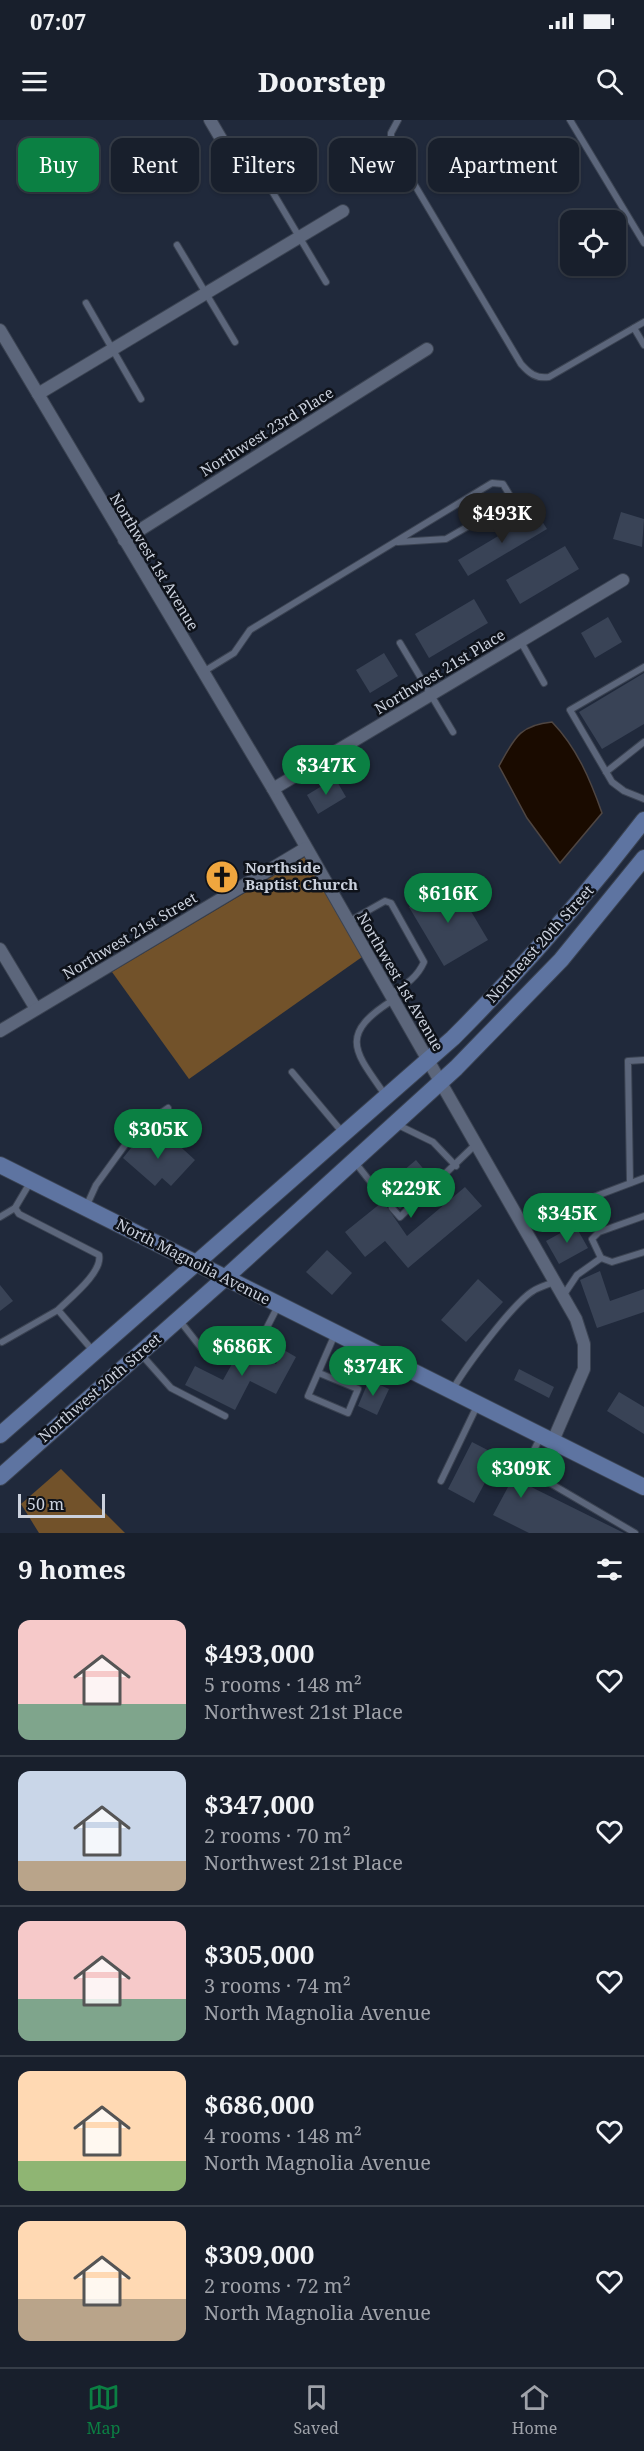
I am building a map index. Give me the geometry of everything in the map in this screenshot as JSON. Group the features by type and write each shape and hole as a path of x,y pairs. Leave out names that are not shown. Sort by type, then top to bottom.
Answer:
{"main road":[{"name":"Northeast 20th Street","path":"428,1061 492,999 599,879 644,820"},
{"name":"Northeast 20th Street","path":"439,1082 561,960 644,858"},
{"name":"Northwest 20th Street","path":"0,1435 195,1262 428,1061"},
{"name":"Northwest 20th Street","path":"0,1477 225,1278 439,1082"},
{"name":"North Magnolia Avenue","path":"0,1165 644,1487"}],"street":[{"path":"210,120 221,138"},
{"path":"38,394 343,211"},
{"name":"Northwest 1st Avenue","path":"0,330 273,789 576,1319 584,1344 584,1369 546,1440"},
{"name":"Northwest 23rd Place","path":"124,540 427,349"},
{"name":"Northwest 21st Place","path":"273,789 623,580"},
{"name":"Northwest 21st Street","path":"0,1031 306,848"},
{"path":"0,948 36,1009"}],"lane":[{"path":"398,120 391,133 391,145 521,364 534,376 549,377 644,322"},
{"path":"570,120 644,243"},
{"path":"273,192 326,282"},
{"path":"177,245 235,342"},
{"path":"86,303 141,399"},
{"path":"634,328 644,345"},
{"path":"203,672 234,653 250,630 399,542 492,483 503,484 509,494 507,504 446,539 399,542"},
{"path":"521,642 544,683"},
{"path":"400,643 453,732"},
{"path":"644,667 570,710 612,782 624,791 644,799"},
{"path":"606,772 644,742"},
{"path":"348,922 385,901 391,903 424,962 419,973 365,1022 356,1044 358,1057 386,1097"},
{"path":"630,1183 628,1061 644,1060"},
{"path":"292,1072 344,1134"},
{"path":"85,1208 96,1185 136,1130 168,1108"},
{"path":"394,1123 433,1142 456,1166"},
{"path":"392,1208 400,1217 456,1166 475,1145"},
{"path":"353,1161 384,1199"},
{"path":"521,1224 644,1178"},
{"path":"0,1217 15,1208 32,1181"},
{"path":"2,1342 58,1310 97,1270 100,1261 99,1255 19,1214 15,1208"},
{"path":"644,1216 598,1232 592,1239 601,1258 612,1262 644,1252"},
{"path":"563,1296 578,1275 601,1258"},
{"path":"452,1392 465,1369 521,1300 533,1291 554,1282"},
{"path":"270,1354 263,1335 279,1305"},
{"path":"58,1310 94,1352"},
{"path":"178,1319 202,1349 220,1358 234,1340 252,1333 263,1335"},
{"path":"319,1373 358,1389 348,1413 308,1396 335,1334"},
{"path":"140,1353 171,1388 225,1416"},
{"path":"441,1481 477,1405"},
{"path":"546,1440 527,1464 531,1472 635,1533"}],"shaded area":[{"path":"552,722 569,742 582,764 602,813 560,863 527,818 499,766 514,741 525,730 532,726"},
{"path":"305,857 362,957 189,1079 112,972"},
{"path":"61,1469 125,1533 39,1533 21,1504"}],"building":[{"path":"621,512 644,519 642,547 613,539"},
{"path":"537,513 547,529 468,576 458,560"},
{"path":"565,546 579,569 520,604 506,580"},
{"path":"474,599 488,623 429,658 415,634"},
{"path":"608,617 622,642 595,658 581,633"},
{"path":"384,653 398,676 370,693 356,670"},
{"path":"644,673 644,724 602,749 579,712"},
{"path":"335,778 346,797 318,814 307,795"},
{"path":"453,881 488,940 444,966 409,907"},
{"path":"144,1132 149,1137 153,1134 168,1147 173,1140 195,1160 171,1186 162,1178 155,1186 123,1158"},
{"path":"416,1160 432,1179 400,1209 393,1203 387,1207 407,1236 465,1187 482,1206 408,1268 385,1241 365,1257 345,1232 381,1203 388,1203 390,1194 384,1187"},
{"path":"575,1225 588,1248 559,1264 546,1241"},
{"path":"327,1250 352,1273 332,1295 306,1272"},
{"path":"600,1271 610,1301 644,1289 644,1312 597,1328 580,1280"},
{"path":"478,1279 503,1302 466,1342 441,1320"},
{"path":"0,1285 13,1301 0,1311"},
{"path":"242,1346 276,1364 284,1350 296,1357 276,1394 250,1381 235,1410 185,1385 195,1366 223,1380"},
{"path":"519,1369 554,1387 549,1398 514,1380"},
{"path":"369,1380 389,1389 377,1415 358,1406"},
{"path":"619,1392 644,1407 644,1434 607,1411"},
{"path":"472,1442 505,1459 499,1471 624,1533 529,1533 493,1515 508,1487 488,1477 474,1503 448,1489"}],"place":[{"name":"Northside Baptist Church","path":"222,877"}]}
